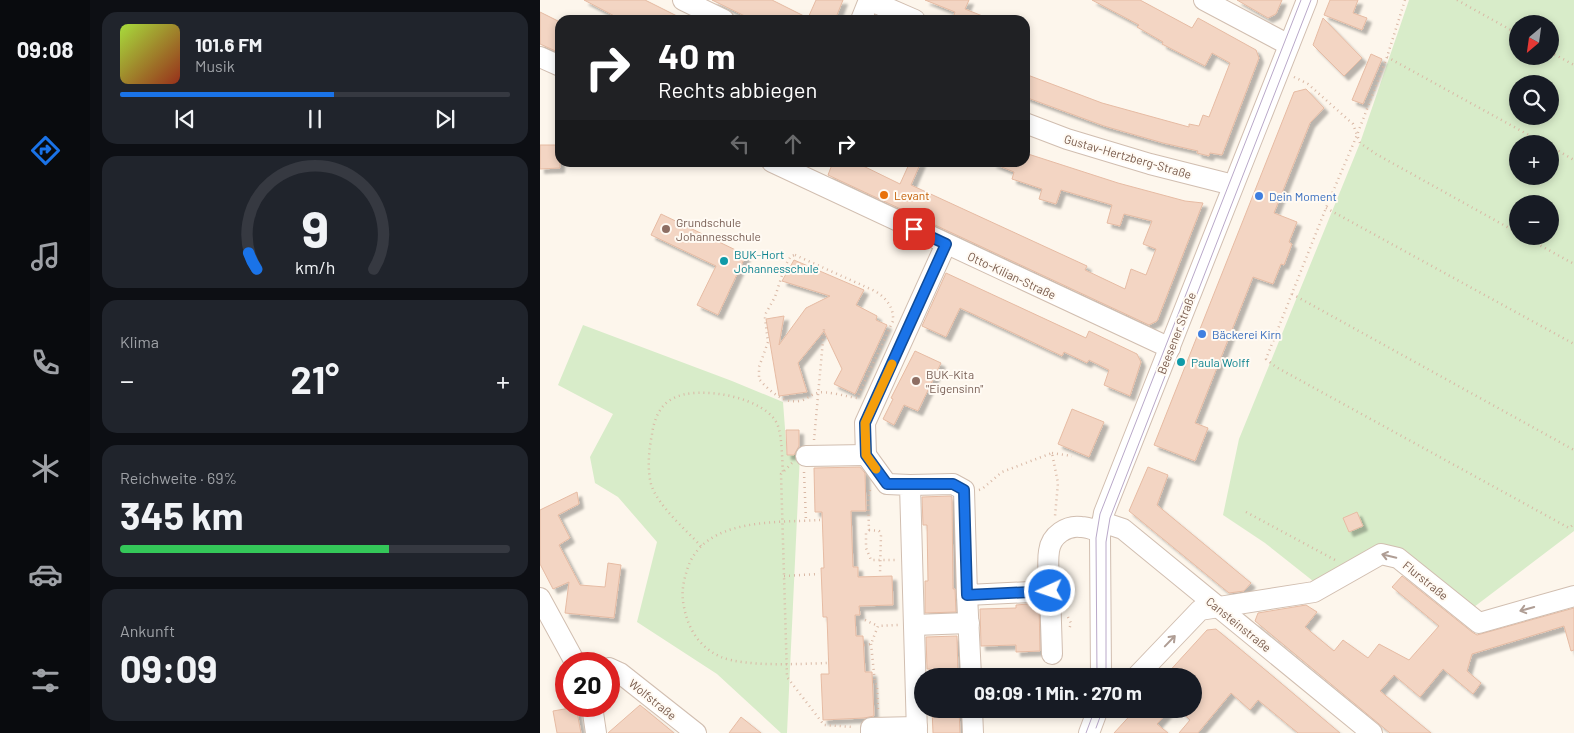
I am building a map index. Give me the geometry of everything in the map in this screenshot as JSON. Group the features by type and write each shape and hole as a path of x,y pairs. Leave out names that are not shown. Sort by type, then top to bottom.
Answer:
{"street":[{"path":"683,0 714,15"},
{"path":"863,15 869,0 904,15"},
{"path":"1204,0 1289,45"},
{"name":"Beesener Straße","path":"1101,668 1101,527 1104,513 1306,0"},
{"path":"540,57 555,64"},
{"name":"Gustav-Hertzberg-Straße","path":"1030,125 1067,139 1141,162 1233,185"},
{"name":"Otto-Kilian-Straße","path":"803,169 946,244 1170,348"},
{"path":"946,244 865,423 866,455 887,484 953,484 964,490 971,668"},
{"path":"807,458 866,455"},
{"path":"873,730 917,730 910,485"},
{"name":"Cansteinstraße","path":"1058,534 1072,527 1123,529 1372,733"},
{"path":"1052,654 1048,552 1058,534"},
{"name":"Flurstraße","path":"1145,668 1200,610 1314,592 1381,554 1398,558 1479,623 1574,596"},
{"path":"967,595 1050,591"},
{"path":"540,598 550,634 566,652"},
{"path":"914,625 968,622"},
{"name":"Wolfstraße","path":"620,673 696,733"},
{"path":"594,717 596,733"},
{"path":"972,718 973,733"}],"path":[{"path":"1405,0 1387,57 1357,135 1266,359 1276,367 1569,528 1574,524"},
{"path":"1457,0 1509,29"},
{"path":"1387,57 1529,135"},
{"path":"1559,57 1574,65"},
{"path":"1280,69 1308,84 1353,124 1360,144 1509,228"},
{"path":"1559,151 1574,160"},
{"path":"1326,208 1574,344"},
{"path":"1539,245 1574,264"},
{"path":"795,255 875,291 888,302 892,312 893,321 857,398 819,392 803,400 787,400 772,392 759,379 759,366 768,342 766,313 775,298 785,266 791,256 795,255"},
{"path":"1292,294 1574,450"},
{"path":"806,521 807,458 819,392 824,329"},
{"path":"701,546 664,505 652,484 649,452 656,418 662,406 679,395 705,393 721,394 759,406 770,414 778,426 783,472"},
{"path":"1052,453 1058,483 1054,525 1058,534"},
{"path":"964,494 982,489 1002,472 1052,453 1072,456"},
{"path":"807,458 793,462 781,474 787,677 824,725 873,730 876,686 871,644 878,626"},
{"path":"881,476 869,492 869,530 866,533 866,548 871,560 912,559"},
{"path":"1246,512 1354,569"},
{"path":"820,520 749,525 716,535 701,546 688,564 682,592 684,611 694,635 706,648 722,657 732,660 787,664 827,663"},
{"path":"869,530 878,531 881,534 880,574"},
{"path":"784,576 819,574"},
{"path":"865,620 878,626 914,625"},
{"path":"864,644 871,644"}],"green space":[{"path":"1409,0 1574,0 1574,531 1474,607 1396,549 1313,581 1265,543 1223,515 1239,439 1360,143"},
{"path":"583,325 783,402 787,455 800,454 787,733 781,733 717,674 637,622 657,542 618,497 595,483 590,457 613,414 558,385"}],"building":[{"path":"584,0 645,0 675,15 612,15"},
{"path":"712,0 772,0 802,15 743,15"},
{"path":"816,0 843,0 837,15 809,15"},
{"path":"925,0 969,0 965,9 980,15 954,15 955,12"},
{"path":"1092,0 1140,0 1192,28 1198,18 1256,50 1259,58 1222,155 1210,153 1209,156 1197,153 1198,151 1104,126 1030,99 1030,76 1102,103 1189,127 1189,124 1199,126 1203,115 1209,117 1230,63 1212,53 1205,66 1162,44 1163,42 1137,27 1139,25"},
{"path":"1237,0 1282,0 1276,14 1268,18"},
{"path":"1330,0 1358,0 1353,13 1367,18 1362,30 1324,15"},
{"path":"540,12 555,20 555,51 540,44"},
{"path":"1323,18 1362,58 1344,76 1313,45"},
{"path":"1371,54 1382,59 1363,104 1352,100"},
{"path":"1306,89 1324,108 1310,123 1274,213 1297,222 1289,242 1292,244 1284,265 1281,264 1273,284 1253,277 1195,423 1208,428 1195,461 1154,445 1294,92"},
{"path":"540,145 555,145 555,167 560,168 540,169"},
{"path":"1030,155 1118,183 1185,201 1203,203 1157,321 1149,325 828,175 831,167 865,167 900,184 908,167 919,167 911,185 1087,266 1085,270 1125,289 1131,269 1146,275 1156,249 1143,244 1152,221 1124,214 1120,226 1107,223 1112,205 1061,190 1056,204 1039,199 1042,189 1012,179 1014,172 1002,167 1030,167"},
{"name":"BUK-Hort Johannesschule","path":"661,214 746,255 718,315 697,305 716,266 651,235"},
{"path":"794,260 864,290 856,305 877,316 876,320 887,325 855,394 834,384 842,369 824,331 798,363 807,392 779,396 766,319 784,316 779,345 806,308 830,296 782,281"},
{"path":"946,273 1086,338 1089,331 1137,354 1141,362 1130,396 1104,385 1109,370 1089,360 1087,363 1064,352 1062,356 960,308 946,337 922,326"},
{"name":"BUK-Kita \"Eigensinn\"","path":"915,351 941,363 918,411 904,405 894,425 883,419 893,399 891,398"},
{"path":"1072,409 1104,422 1089,457 1058,444"},
{"path":"786,430 799,430 799,446 794,455 787,455"},
{"path":"860,467 865,473 866,511 851,511 853,567 858,567 858,577 892,576 893,605 859,606 860,615 855,615 856,636 863,636 865,672 872,672 874,716 823,720 821,674 829,674 827,617 823,617 821,568 824,568 822,512 815,512 814,468"},
{"path":"1148,467 1168,475 1157,505 1251,583 1244,591 1229,593 1129,511"},
{"path":"577,492 579,504 558,515 570,538 559,545 580,585 605,587 608,563 621,565 614,618 565,613 569,582 553,589 540,564 540,510"},
{"path":"922,497 952,497 953,589 955,589 956,612 925,613 925,581 928,581 927,525 923,525"},
{"path":"1357,512 1363,526 1349,532 1343,518"},
{"path":"1402,576 1477,635 1574,608 1574,650 1571,651 1564,626 1472,654 1467,671 1481,683 1473,694 1443,669 1420,697 1394,675 1380,691 1431,733 1390,733 1255,621 1258,613 1306,605 1317,612 1305,627 1334,651 1343,640 1368,658 1379,644 1409,660 1439,626 1392,587"},
{"path":"1039,603 1040,651 1016,652 1016,645 981,646 980,609 1016,608 1016,605"},
{"path":"1216,629 1340,733 1298,733 1258,700 1250,710 1231,693 1198,733 1179,733 1190,720 1188,718 1202,718 1202,668 1172,668 1207,630"},
{"path":"957,636 958,668 927,668 926,637"},
{"path":"640,705 674,733 608,733"},
{"path":"553,711 555,711 555,717 578,717 581,733 557,733"},
{"path":"741,717 761,733 729,733"},
{"path":"932,718 959,718 960,733 933,733"},
{"path":"1128,718 1163,718 1157,724 1168,733 1114,733"}],"tram line":[{"path":"1097,668 1096,538 1100,514 1301,0"},
{"path":"1106,668 1106,542 1110,518 1311,0"},
{"path":"1086,733 1092,718"},
{"path":"1096,728 1100,718"}],"slow traffic":[{"path":"876,469 866,455 865,423 892,364"}],"place":[{"name":"Levant","path":"884,195"},
{"name":"Dein Moment","path":"1259,196"},
{"name":"Grundschule Johannesschule","path":"666,229"},
{"name":"BUK-Hort Johannesschule","path":"724,261"},
{"name":"Bäckerei Kirn","path":"1202,334"},
{"name":"Paula Wolff","path":"1181,362"},
{"name":"BUK-Kita \"Eigensinn\"","path":"916,381"}],"route":[{"path":"914,229 946,244 865,423 866,455 887,484 953,484 964,490 967,595 1050,591"}]}
